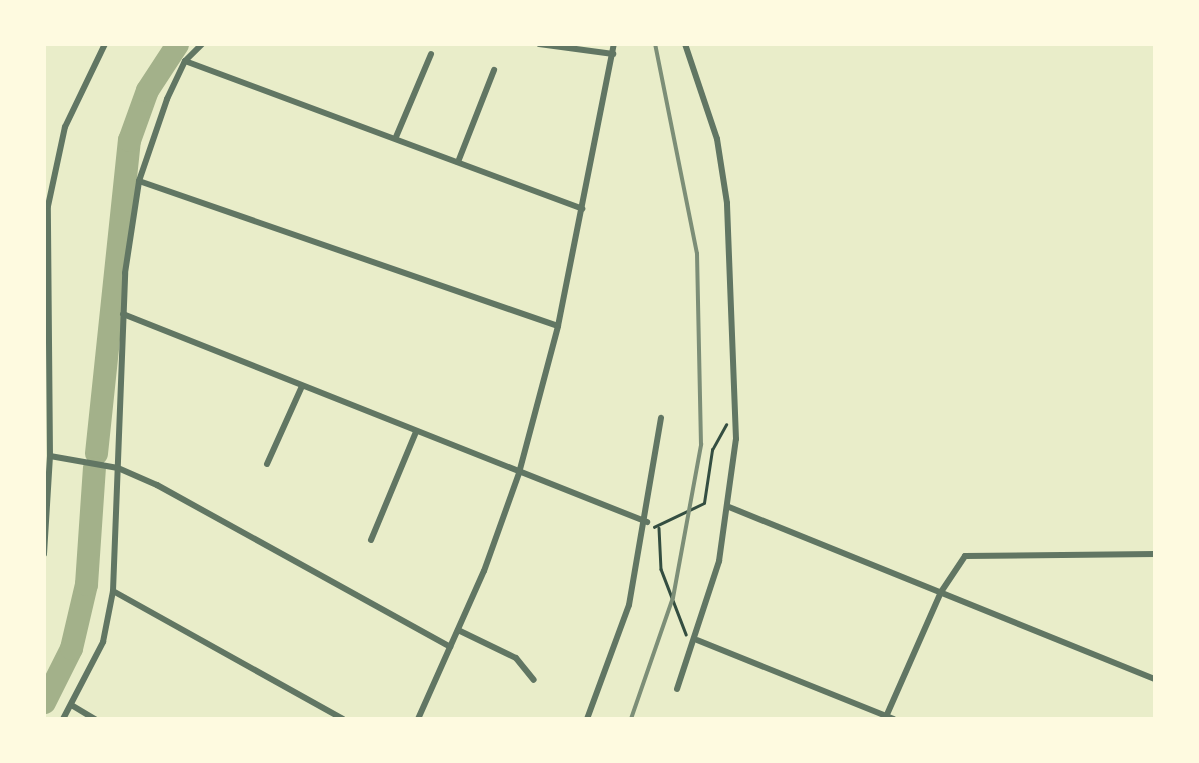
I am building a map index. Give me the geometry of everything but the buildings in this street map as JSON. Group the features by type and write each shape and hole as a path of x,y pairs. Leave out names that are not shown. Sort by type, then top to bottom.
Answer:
{"street":[{"path":"63,719 73,706 103,642 113,591 123,314 139,181 185,61 202,44"},
{"path":"539,44 613,54"},
{"path":"418,719 458,630 519,473 558,326 614,44"},
{"path":"677,689 697,640 729,507 736,415 727,203 717,139 685,44"},
{"path":"44,554 50,456 46,206 52,170 103,45"},
{"path":"396,137 431,54"},
{"path":"185,61 396,137 582,209"},
{"path":"458,162 494,70"},
{"path":"44,167 52,170"},
{"path":"139,181 558,326"},
{"path":"123,314 647,522"},
{"path":"267,464 302,386"},
{"path":"587,719 619,642 647,522 661,418"},
{"path":"371,540 416,432"},
{"path":"50,456 118,468 450,647"},
{"path":"729,507 1155,679"},
{"path":"886,718 955,566 976,552 1041,558 1155,554"},
{"path":"113,591 342,719"},
{"path":"458,630 516,658 534,680"},
{"path":"697,640 894,719"},
{"path":"73,706 95,719"}],"path":[{"path":"659,528 704,503 712,450 736,415"},
{"path":"647,522 659,528"},
{"path":"659,528 663,578 682,610 684,632 697,640"}],"waterway":[{"path":"96,453 129,140 147,90 177,44"},
{"path":"44,702 71,648 86,584 94,468"}],"railway":[{"path":"631,719 673,598 701,445 697,254 655,44"}]}
